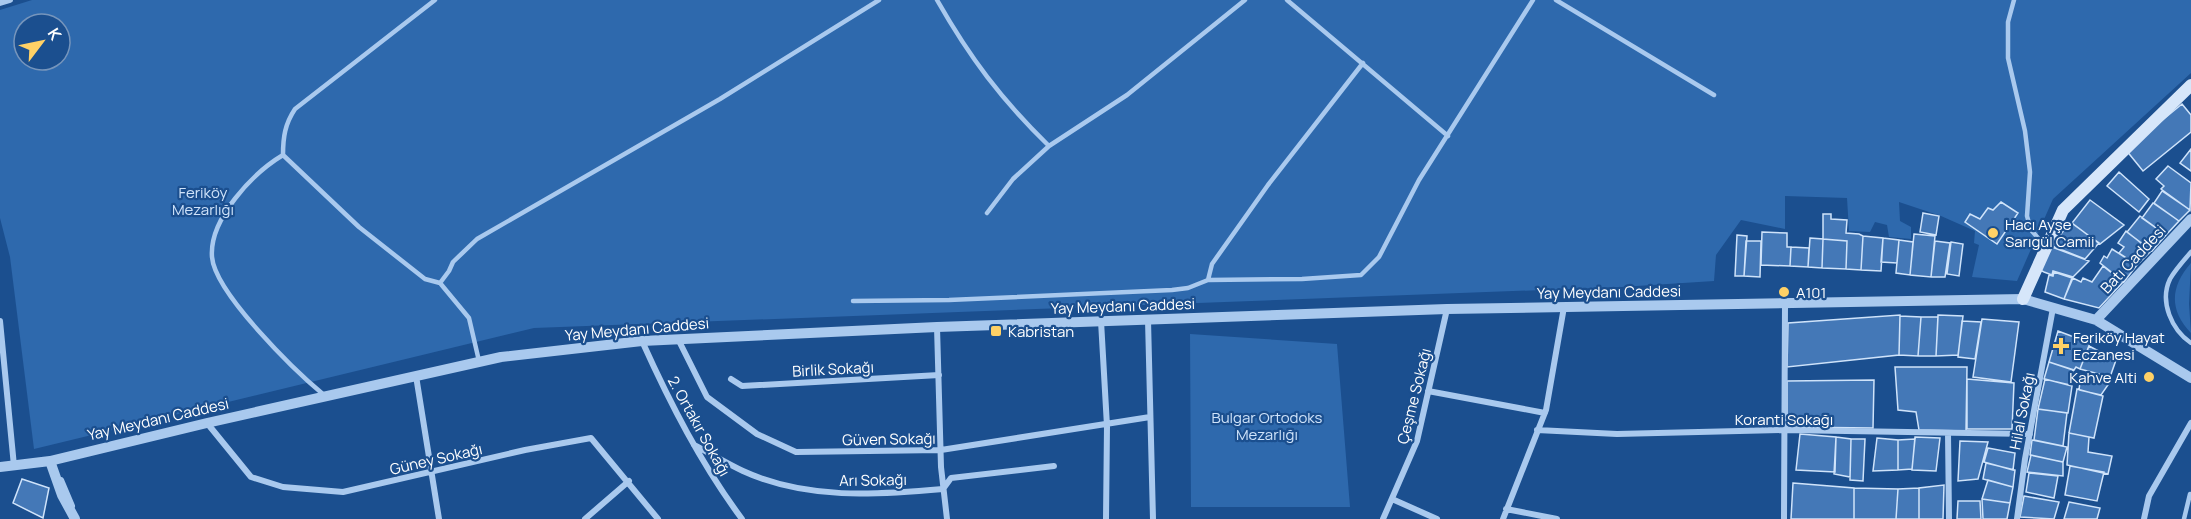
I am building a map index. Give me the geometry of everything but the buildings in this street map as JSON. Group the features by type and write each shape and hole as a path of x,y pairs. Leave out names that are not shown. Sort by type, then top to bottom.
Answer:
{"main road":[{"path":"2023,299 2063,210 2191,85"}],"street":[{"path":"0,3 10,0"},
{"name":"Batı Caddesi","path":"2096,320 2191,219"},
{"name":"Yay Meydanı Caddesi","path":"0,467 50,461 501,357 642,341 937,327 1447,309 2023,299 2096,320 2191,378"},
{"path":"1784,519 1785,304"},
{"path":"1503,519 1545,413 1564,307"},
{"name":"Hilal Sokağı","path":"2017,519 2053,308"},
{"name":"Çeşme Sokağı","path":"1383,519 1417,441 1447,309"},
{"path":"1148,320 1153,519"},
{"path":"0,321 14,466"},
{"path":"1101,321 1107,426 1106,519"},
{"path":"937,327 946,519"},
{"name":"Güven Sokağı","path":"678,339 707,397 757,434 796,452 941,450 1107,426 1150,417"},
{"name":"2. Ortakır Sokağı","path":"642,341 664,391 718,488 742,519"},
{"name":"Birlik Sokağı","path":"731,379 742,386 939,375"},
{"path":"416,376 439,519"},
{"path":"1428,391 1545,413"},
{"name":"Güney Sokağı","path":"207,423 251,477 283,487 343,492 430,474 525,450 591,438 658,519"},
{"path":"2144,519 2149,496 2191,423"},
{"name":"Koranti Sokağı","path":"1537,430 1617,434 1785,430 2030,434"},
{"path":"1948,432 1949,519"},
{"name":"Arı Sokağı","path":"694,445 744,472 799,489 841,494 885,494 943,489 951,477 1054,466"},
{"path":"50,461 62,495 76,519"},
{"path":"585,519 628,482"},
{"path":"1392,498 1437,519"},
{"path":"1506,509 1557,519"}],"lane":[{"path":"282,155 287,122 295,109 435,0"},
{"path":"440,283 453,262 477,239 720,99 879,0"},
{"path":"937,0 960,40 988,80 1014,112 1049,146"},
{"path":"987,213 1012,179 1049,146 1128,95 1245,0"},
{"path":"1287,0 1448,136"},
{"path":"853,301 949,300 1172,290 1188,288 1208,280 1302,279 1361,275 1379,257 1419,180 1533,0"},
{"path":"1556,0 1713,95"},
{"path":"2014,0 2008,22 2008,58 2025,131 2030,172 2027,216 2031,230 2046,248"},
{"path":"1208,280 1212,264 1268,185 1363,63"},
{"path":"282,155 359,227 425,279 440,283 469,318 480,362"},
{"path":"282,155 268,164 234,199 215,233 212,256 215,269 225,286 256,328 290,364 326,396"},
{"path":"2191,252 2170,279 2166,291 2172,323 2191,343"},
{"path":"2184,519 2191,494"}],"green space":[{"name":"Feriköy Mezarlığı","path":"32,0 2191,0 2191,73 2053,199 2017,281 1972,277 1979,245 1974,243 1975,231 1941,216 1899,202 1900,221 1911,227 1911,239 1889,237 1887,225 1875,222 1870,232 1849,231 1847,198 1785,196 1785,229 1741,220 1716,255 1714,281 1621,287 534,328 34,449 10,257 0,218 0,10"},
{"path":"2191,263 2189,304 2191,333 2179,316 2175,298 2179,281"},
{"name":"Bulgar Ortodoks Mezarlığı","path":"1190,334 1337,344 1350,507 1191,507"}],"place":[{"name":"Hacı Ayşe Sarıgül Camii","path":"1993,233"},
{"name":"A101","path":"1784,292"},
{"name":"Kabristan","path":"996,331"},
{"name":"Feriköy Hayat Eczanesi","path":"2061,346"},
{"name":"Kahve Alti","path":"2149,377"}]}
